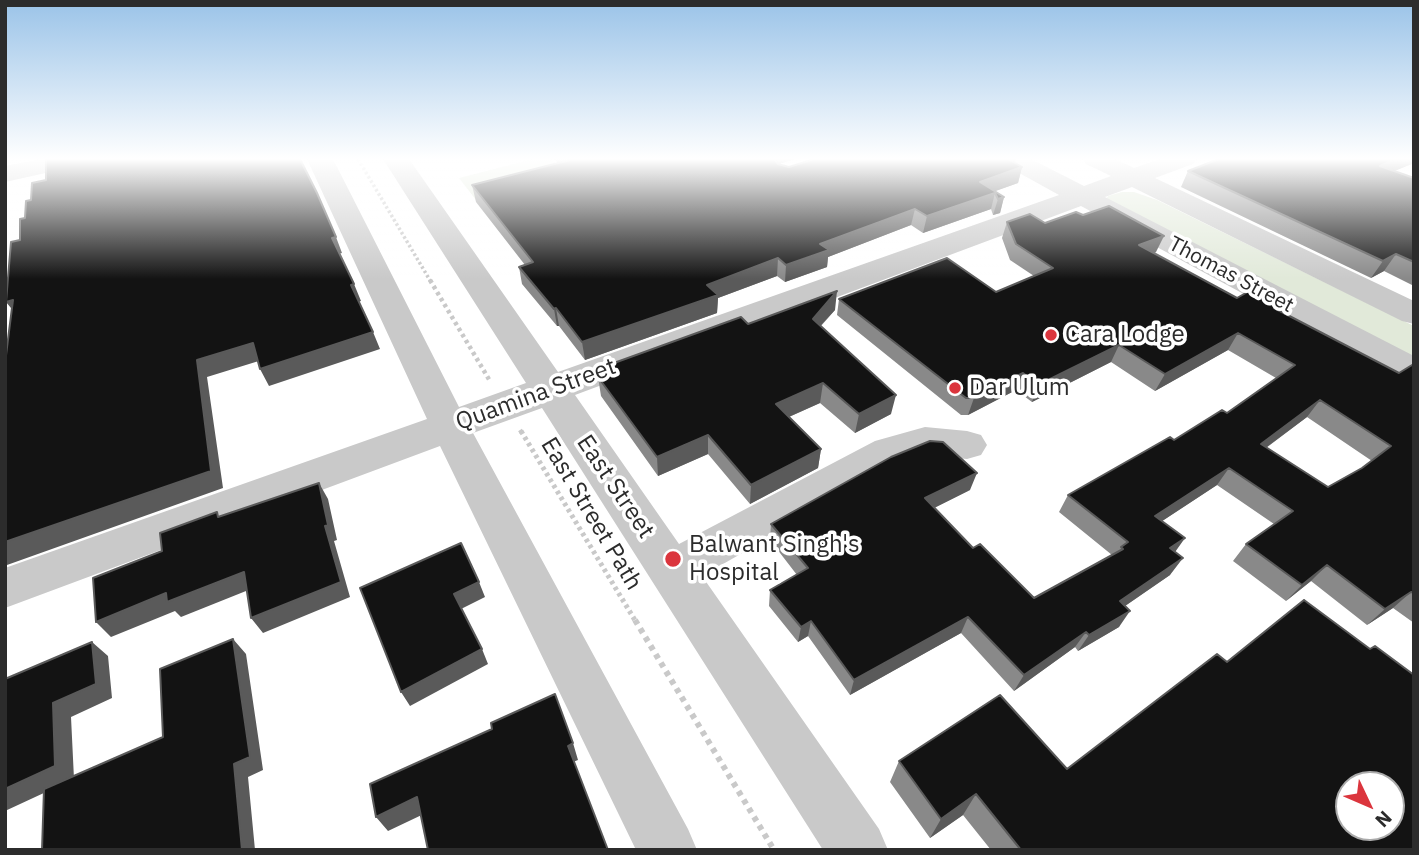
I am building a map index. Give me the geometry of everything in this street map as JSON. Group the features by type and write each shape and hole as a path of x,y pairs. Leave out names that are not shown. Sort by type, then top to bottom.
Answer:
{"street":[{"path":"339,199 450,427 667,850"},
{"name":"East Street","path":"423,199 858,850"},
{"name":"Quamina Street","path":"5,588 1078,199"},
{"name":"Thomas Street","path":"1087,199 1414,371"},
{"name":"Thomas Street","path":"1177,199 1414,314"},
{"path":"671,571 889,451 925,441 967,444"}],"path":[{"name":"East Street Path","path":"382,199 774,850"}],"green space":[{"path":"1106,200 1157,200 1414,326 1414,362"}],"building":[{"path":"320,199 336,237 332,238 373,332 260,369 253,343 197,360 211,471 5,542 5,363 13,300 6,302 11,242 20,240 20,219 25,218 26,201"},
{"path":"483,199 978,199 927,216 915,209 820,244 829,250 786,265 778,258 707,285 718,295 582,342 519,267 533,262"},
{"path":"1248,199 1414,199 1414,262 1396,254 1383,261"},
{"path":"1109,206 1164,236 1139,245 1237,298 1251,290 1280,305 1274,308 1399,373 1414,366 1414,593 1411,592 1385,609 1327,565 1302,585 1246,544 1293,511 1229,468 1155,516 1185,538 1170,548 1183,558 1120,601 1130,611 1089,635 1086,632 1024,675 968,617 854,680 811,621 801,627 770,590 808,568 771,524 891,457 930,441 943,442 977,473 925,498 973,548 980,544 1034,598 1123,549 1121,547 1128,542 1068,495 1170,437 1174,440 1222,410 1227,413 1295,365 1238,333 1165,374 1119,345 1038,385 1023,373 974,398 966,398 839,299 947,258 996,292 1053,268 1016,244 1007,222 1030,214 1045,223 1076,212 1083,215","holes":["1320,400 1391,446 1362,468 1328,487 1261,444"]},
{"path":"837,291 813,319 896,395 859,414 823,383 776,404 821,449 751,485 708,435 657,457 598,377 607,373 603,367 741,317 748,324"},
{"path":"319,483 328,525 325,526 341,582 251,618 244,572 167,602 166,593 96,622 93,578 162,551 160,533 217,512 218,517"},
{"path":"461,543 479,582 454,594 482,649 401,692 360,588"},
{"path":"1304,600 1370,649 1375,646 1414,675 1414,850 1021,850 976,794 941,819 899,761 1000,695 1067,769 1217,654 1227,662"},
{"path":"233,639 250,757 234,764 242,850 42,850 44,789 163,737 160,669"},
{"path":"92,642 96,684 53,703 55,766 5,789 5,679"},
{"path":"555,694 573,743 568,746 608,850 428,850 417,797 376,817 370,784 492,729 491,723"}],"place":[{"name":"Cara Lodge","path":"1051,335"},
{"name":"Dar Ulum","path":"955,388"},
{"name":"Balwant Singh's Hospital","path":"673,559"}]}
